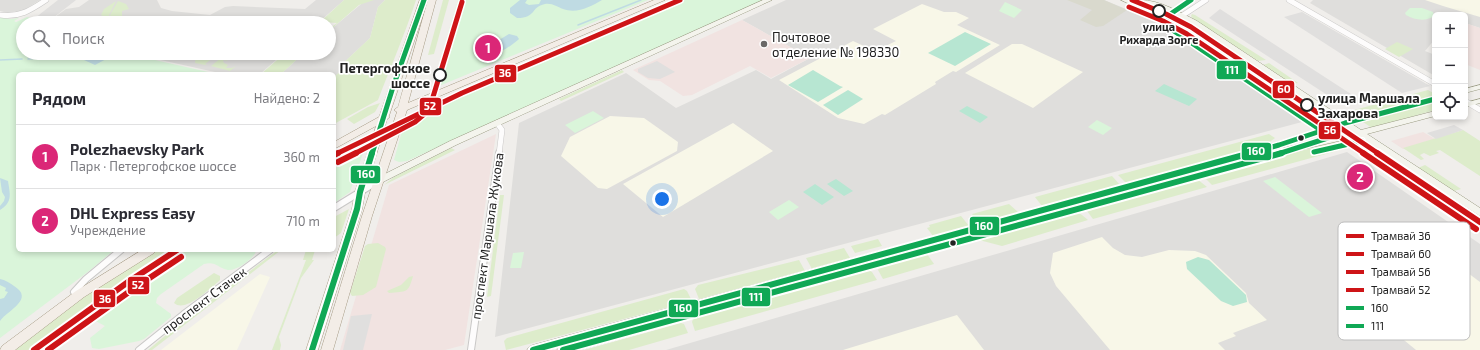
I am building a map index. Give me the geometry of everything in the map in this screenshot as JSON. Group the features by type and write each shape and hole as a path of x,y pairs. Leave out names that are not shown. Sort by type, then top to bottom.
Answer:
{"main road":[{"path":"327,350 370,186 384,115 424,0"},
{"path":"312,350 357,209 370,186 403,106 432,0"},
{"path":"336,138 403,106 653,0"},
{"path":"403,106 661,0"},
{"path":"336,145 384,115"},
{"path":"0,347 74,292 138,252"},
{"path":"6,350 80,294 147,252"}],"street":[{"path":"20,16 46,0"},
{"path":"336,207 414,162 496,123 769,0"},
{"path":"1124,0 1174,21 1470,222"},
{"path":"1143,0 1182,16 1480,213"},
{"path":"1174,21 1206,0"},
{"path":"1289,0 1432,82"},
{"path":"0,15 16,16"},
{"path":"1468,90 1480,87"},
{"path":"533,350 1279,145 1345,123 1432,100"},
{"path":"1468,103 1480,101"},
{"path":"1468,104 1480,110"},
{"path":"563,350 1272,153 1345,137 1432,114"},
{"name":"проспект Маршала Жукова","path":"471,350 502,133 502,130 496,123"},
{"path":"1470,222 1480,229"},
{"path":"74,292 86,279 119,252"},
{"name":"проспект Стачек","path":"139,350 184,314 267,252"}],"shaded area":[{"path":"0,0 40,0 16,15 0,11"},
{"path":"58,0 76,0 56,16 38,16"},
{"path":"89,0 157,0 161,8 172,11 210,15 225,7 233,6 305,9 316,0 344,0 326,16 56,16 66,9 79,7"},
{"path":"366,0 385,0 378,7 370,38 339,67 342,70 336,75 336,72 283,72 296,60 336,60 336,25"},
{"path":"786,0 1104,0 1151,19 1180,35 1302,122 495,337 519,123 626,73 676,108 756,70 771,79 810,58 742,20"},
{"path":"1067,0 1104,0 1127,10 1103,26 1096,27 1080,20 1092,10"},
{"path":"1313,0 1480,0 1480,28 1468,24 1468,12 1432,12 1432,43 1425,51 1432,54 1432,74 1310,3"},
{"path":"1425,0 1480,0 1480,17 1468,13 1468,12"},
{"path":"922,4 944,12 956,12 969,18 957,25 1000,45 956,72 953,71 935,82 936,84 885,115 882,114 864,124 838,118 779,80 853,41 875,51 896,41 873,29"},
{"path":"1220,9 1354,96 1335,100 1209,18"},
{"path":"1302,12 1430,86 1402,93 1284,17"},
{"path":"742,20 810,58 771,78 750,66 692,95 683,96 660,81 649,80 633,70"},
{"path":"1468,24 1480,28 1480,70 1468,65"},
{"path":"1012,44 1022,44 1083,72 1033,108 965,73"},
{"path":"161,60 276,60 262,72 215,72"},
{"path":"657,61 675,72 660,79 648,78 638,72 638,69"},
{"path":"610,116 644,118 678,142 677,151 607,189 598,188 561,156 570,137"},
{"path":"733,123 773,151 663,217 623,184"},
{"path":"1454,125 1463,130 1436,139 1427,133"},
{"path":"1423,132 1435,139 1403,149 1391,141"},
{"path":"496,134 464,345 445,350 340,350 389,185"},
{"path":"1347,152 1448,222 1338,222 1338,340 1470,340 1470,237 1480,244 1480,350 666,350"},
{"path":"1102,237 1113,248 1125,255 1142,257 1169,250 1195,251 1206,255 1246,293 1249,303 1267,320 1233,333 1236,336 1218,343 1225,350 1110,350 1056,286 1050,273 1053,253"},
{"path":"260,274 270,277 237,350 161,350"},
{"path":"1470,274 1480,282 1480,350 1416,350 1404,340 1470,340"},
{"path":"372,314 363,350 343,350 351,316"},
{"path":"957,315 984,350 843,350"}],"green space":[{"path":"344,0 374,0 359,5 336,25 336,16 327,16"},
{"path":"385,0 416,0 403,38 378,100 336,123 336,75 342,70 339,67 370,38 378,7"},
{"path":"443,0 449,0 434,54 428,55"},
{"path":"458,0 648,0 439,86 435,82"},
{"path":"685,0 763,0 407,161 399,162 394,160 405,120 507,74"},
{"path":"116,1 110,16 101,15 104,9"},
{"path":"118,1 126,4 129,9 122,11 122,16 110,15"},
{"path":"1005,2 1022,10 1014,18 999,11"},
{"path":"1410,8 1422,8 1433,12 1432,17 1424,20 1413,18 1405,13"},
{"path":"1192,14 1266,60 1258,61 1194,20 1191,16"},
{"path":"0,17 16,18 14,21 16,22 16,60 155,60 208,72 16,72 16,252 112,252 89,271 0,338"},
{"path":"965,32 991,44 955,66 928,53"},
{"path":"1397,42 1413,49 1399,57 1385,49"},
{"path":"195,60 210,60 205,65 195,63"},
{"path":"218,60 224,60 224,63 228,65 226,68 236,66 230,71 211,66"},
{"path":"277,60 296,60 283,72 263,72"},
{"path":"1269,63 1298,83 1292,84 1263,65"},
{"path":"622,70 624,72 561,101 559,99"},
{"path":"813,70 843,87 818,102 788,85"},
{"path":"1164,84 1197,99 1189,106 1155,91"},
{"path":"848,90 863,99 838,115 823,105"},
{"path":"1428,90 1432,92 1432,97 1355,117 1347,112"},
{"path":"380,103 375,112 354,124 347,119 368,107"},
{"path":"1432,103 1432,111 1372,128 1363,122"},
{"path":"967,106 988,117 980,123 959,111"},
{"path":"593,111 604,118 575,133 565,125"},
{"path":"1097,120 1112,128 1103,135 1088,127"},
{"path":"1463,130 1480,141 1480,176 1440,150 1436,151 1439,153 1430,156 1424,153 1420,155 1424,159 1421,160 1403,148"},
{"path":"1269,134 1275,138 1264,146 1126,183 1118,175"},
{"path":"367,141 350,192 336,202 336,158"},
{"path":"1334,142 1344,149 1212,185 1205,178 1205,177"},
{"path":"451,148 455,150 384,185 394,177"},
{"path":"1425,165 1461,189 1454,191 1418,168"},
{"path":"1112,176 1120,185 1042,206 1035,197"},
{"path":"1275,177 1322,213 1309,217 1263,181"},
{"path":"836,179 853,191 844,196 827,184"},
{"path":"1197,179 1207,187 1093,219 1087,211 1088,209"},
{"path":"815,184 834,197 822,205 803,192"},
{"path":"500,195 504,195 491,296 487,297"},
{"path":"789,200 799,207 778,220 769,212"},
{"path":"1009,204 1019,213 979,223 972,214"},
{"path":"349,209 341,233 336,237 336,216"},
{"path":"1077,212 1088,220 1002,246 979,240"},
{"path":"961,216 969,226 933,236 927,228 930,227 929,225"},
{"path":"878,239 882,246 855,253 851,246"},
{"path":"378,243 386,249 376,287 363,295 352,296 350,293 365,246 368,244"},
{"path":"844,248 850,258 812,269 806,258"},
{"path":"153,252 168,252 108,292 28,350 11,350 78,301"},
{"path":"176,252 256,252 240,267 231,270 211,263 204,264 161,294 157,298 156,303 171,314 171,317 144,339 99,349 92,348 90,338 105,326 88,317 43,350 37,350 122,288"},
{"path":"275,252 278,252 152,350 148,350 184,320"},
{"path":"305,252 314,252 312,260 314,260 301,278 279,337 281,345 280,350 272,350 306,260 303,260"},
{"path":"524,252 521,268 510,268 513,253"},
{"path":"927,254 934,264 883,279 878,270 879,268"},
{"path":"1198,257 1209,260 1246,295 1247,302 1233,306 1221,301 1187,269 1186,262"},
{"path":"799,260 805,271 699,299 695,289 698,285"},
{"path":"868,270 872,272 877,280 695,331 692,322 693,319"},
{"path":"214,273 220,276 220,280 203,295 184,305 174,303 177,298"},
{"path":"413,276 408,289 400,292 389,293 387,291 401,285 409,277"},
{"path":"684,289 687,291 692,301 506,350 504,341 507,338"},
{"path":"681,323 684,324 688,333 629,350 584,350"}],"water":[{"path":"520,0 527,0 525,3 529,5 539,4 541,0 602,0 588,7 573,11 548,4 540,5 528,16 517,18 510,13 510,8"},
{"path":"509,34 517,36 519,39 499,52 491,53 487,51 486,48"},
{"path":"84,60 104,60 95,65"},
{"path":"0,178 8,181 10,197 7,204 0,210 0,206 5,197 2,192"},
{"path":"0,279 14,286 22,295 18,304 0,321 0,299 4,298 8,292 5,291 6,288 0,285"}],"waterway":[{"path":"578,25 641,0"},
{"path":"0,60 16,59"}],"tram line":[{"name":"36","path":"336,154 419,112 680,0"},
{"name":"60","path":"1132,0 1166,14 1191,27 1480,222"},
{"name":"52","path":"338,162 415,122 429,110 462,2"},
{"name":"56","path":"1129,7 1163,21 1187,34 1466,222"},
{"name":"56","path":"1470,225 1476,229"},
{"name":"36","path":"34,350 128,282 174,252"},
{"name":"52","path":"48,350 133,289 181,257"}],"transit line":[{"name":"160","path":"312,350 357,209 360,192 393,87 424,0"},
{"name":"111","path":"1191,0 1169,15 1166,22 1168,27 1328,135"},
{"name":"160","path":"533,350 1279,145 1345,123 1432,100"},
{"name":"111","path":"563,350 1281,153 1334,136"},
{"name":"111","path":"1314,152 1362,141"}],"place":[{"name":"улица Рихарда Зорге","path":"1159,11"},
{"name":"Почтовое отделение № 198330","path":"764,44"},
{"name":"Polezhaevsky Park","path":"488,48"},
{"name":"Петергофское шоссе","path":"440,75"},
{"name":"улица Маршала Захарова","path":"1307,105"},
{"name":"DHL Express Easy","path":"1360,177"}]}
